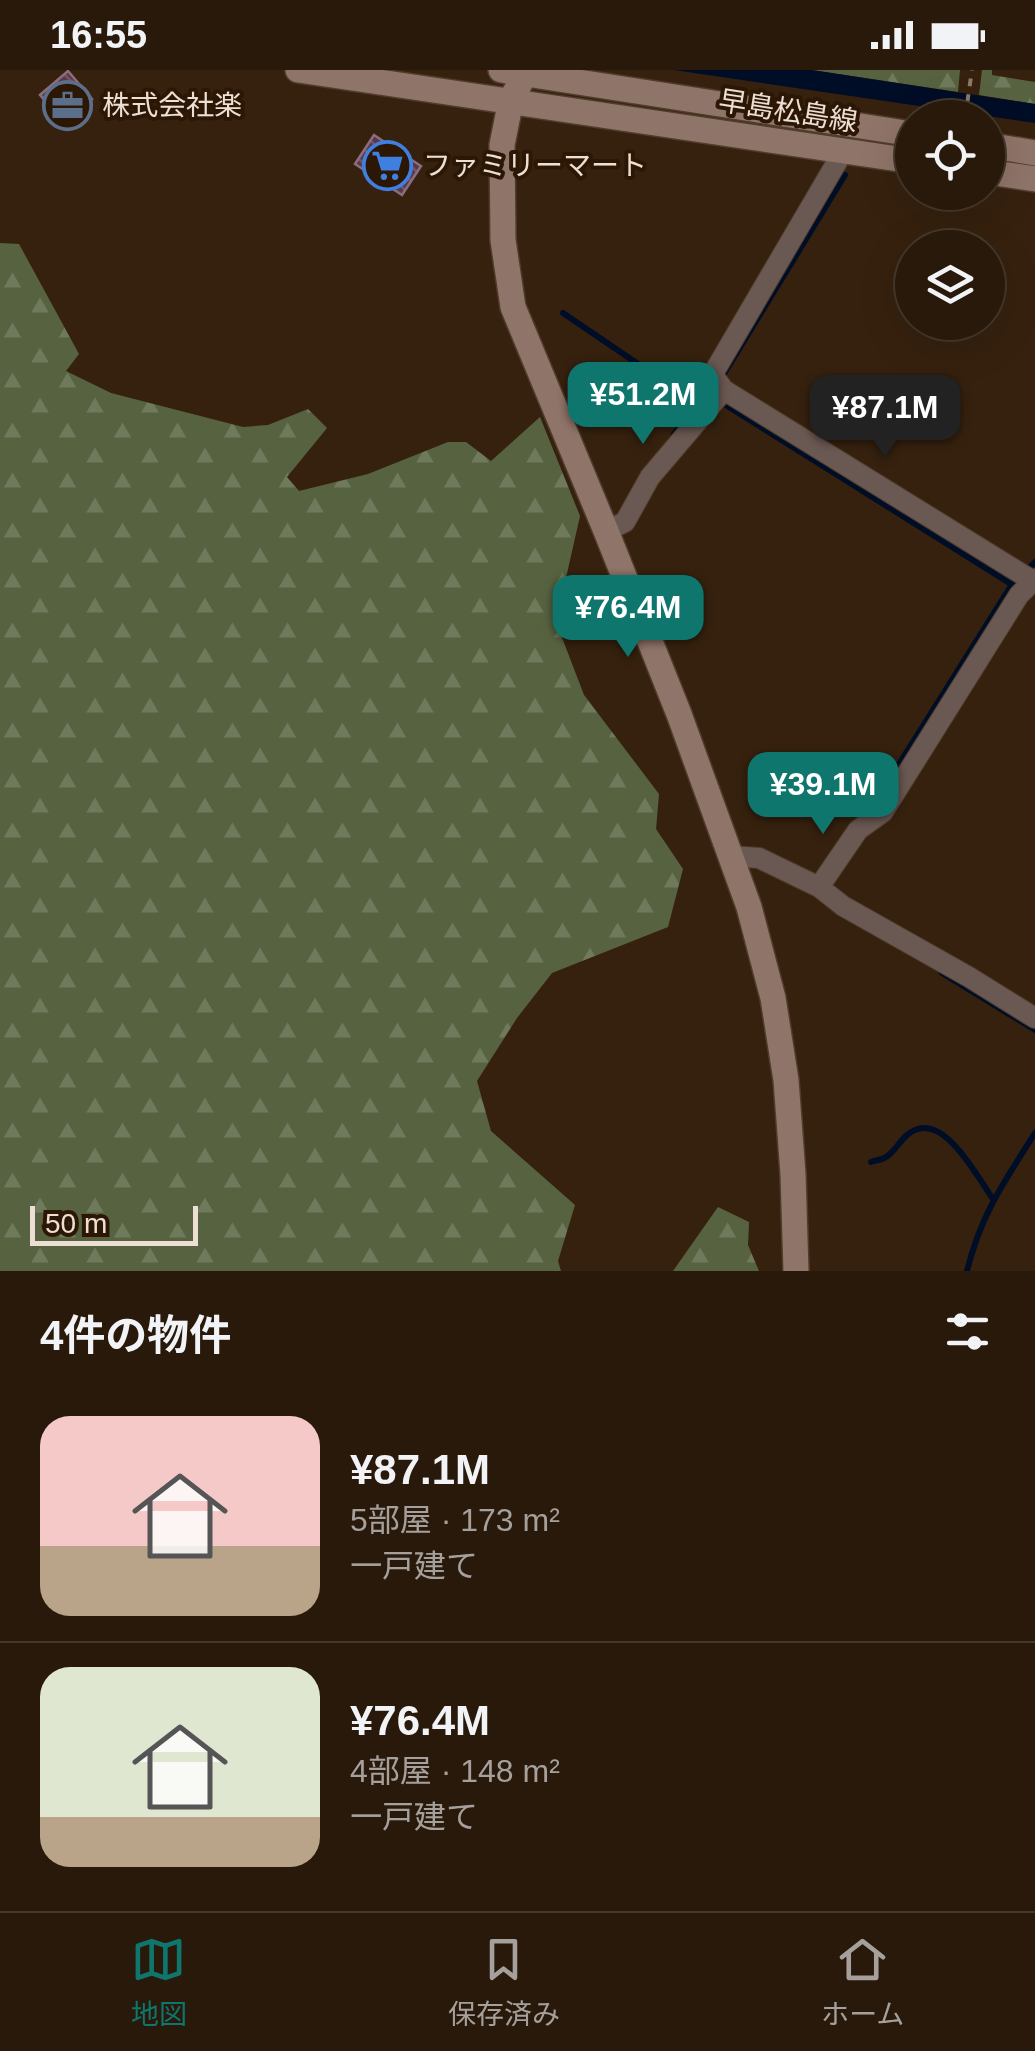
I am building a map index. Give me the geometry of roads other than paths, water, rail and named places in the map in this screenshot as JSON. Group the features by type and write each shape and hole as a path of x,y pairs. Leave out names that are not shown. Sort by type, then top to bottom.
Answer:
{"street":[{"name":"早島松島線","path":"298,70 895,158"},
{"name":"早島松島線","path":"518,71 895,131"},
{"path":"518,71 502,145 503,240 513,306 679,714 749,907 773,998 786,1080 796,1271"},
{"path":"1005,148 1035,152"},
{"path":"818,888 858,830 883,812 1028,577 718,390 714,372 844,150"},
{"path":"1005,175 1035,179"},
{"path":"606,531 624,522 650,477 718,390"},
{"path":"730,856 759,858 818,888 1035,1018"}],"water":[{"path":"674,70 812,70 1035,104 1035,123 1005,119 1005,100 895,102"}],"waterway":[{"path":"722,377 845,175"},
{"path":"563,313 697,404"},
{"path":"674,434 713,386"},
{"path":"721,402 1011,584"},
{"path":"1024,573 1035,562"},
{"path":"874,804 1014,581"},
{"path":"942,973 1035,1030"},
{"path":"871,1162 886,1157 910,1132 927,1128 938,1132 960,1151 993,1199"},
{"path":"967,1271 986,1215 1035,1133"}],"place":[{"name":"株式会社楽","path":"67,105"},
{"name":"ファミリーマート","path":"388,165"}]}
